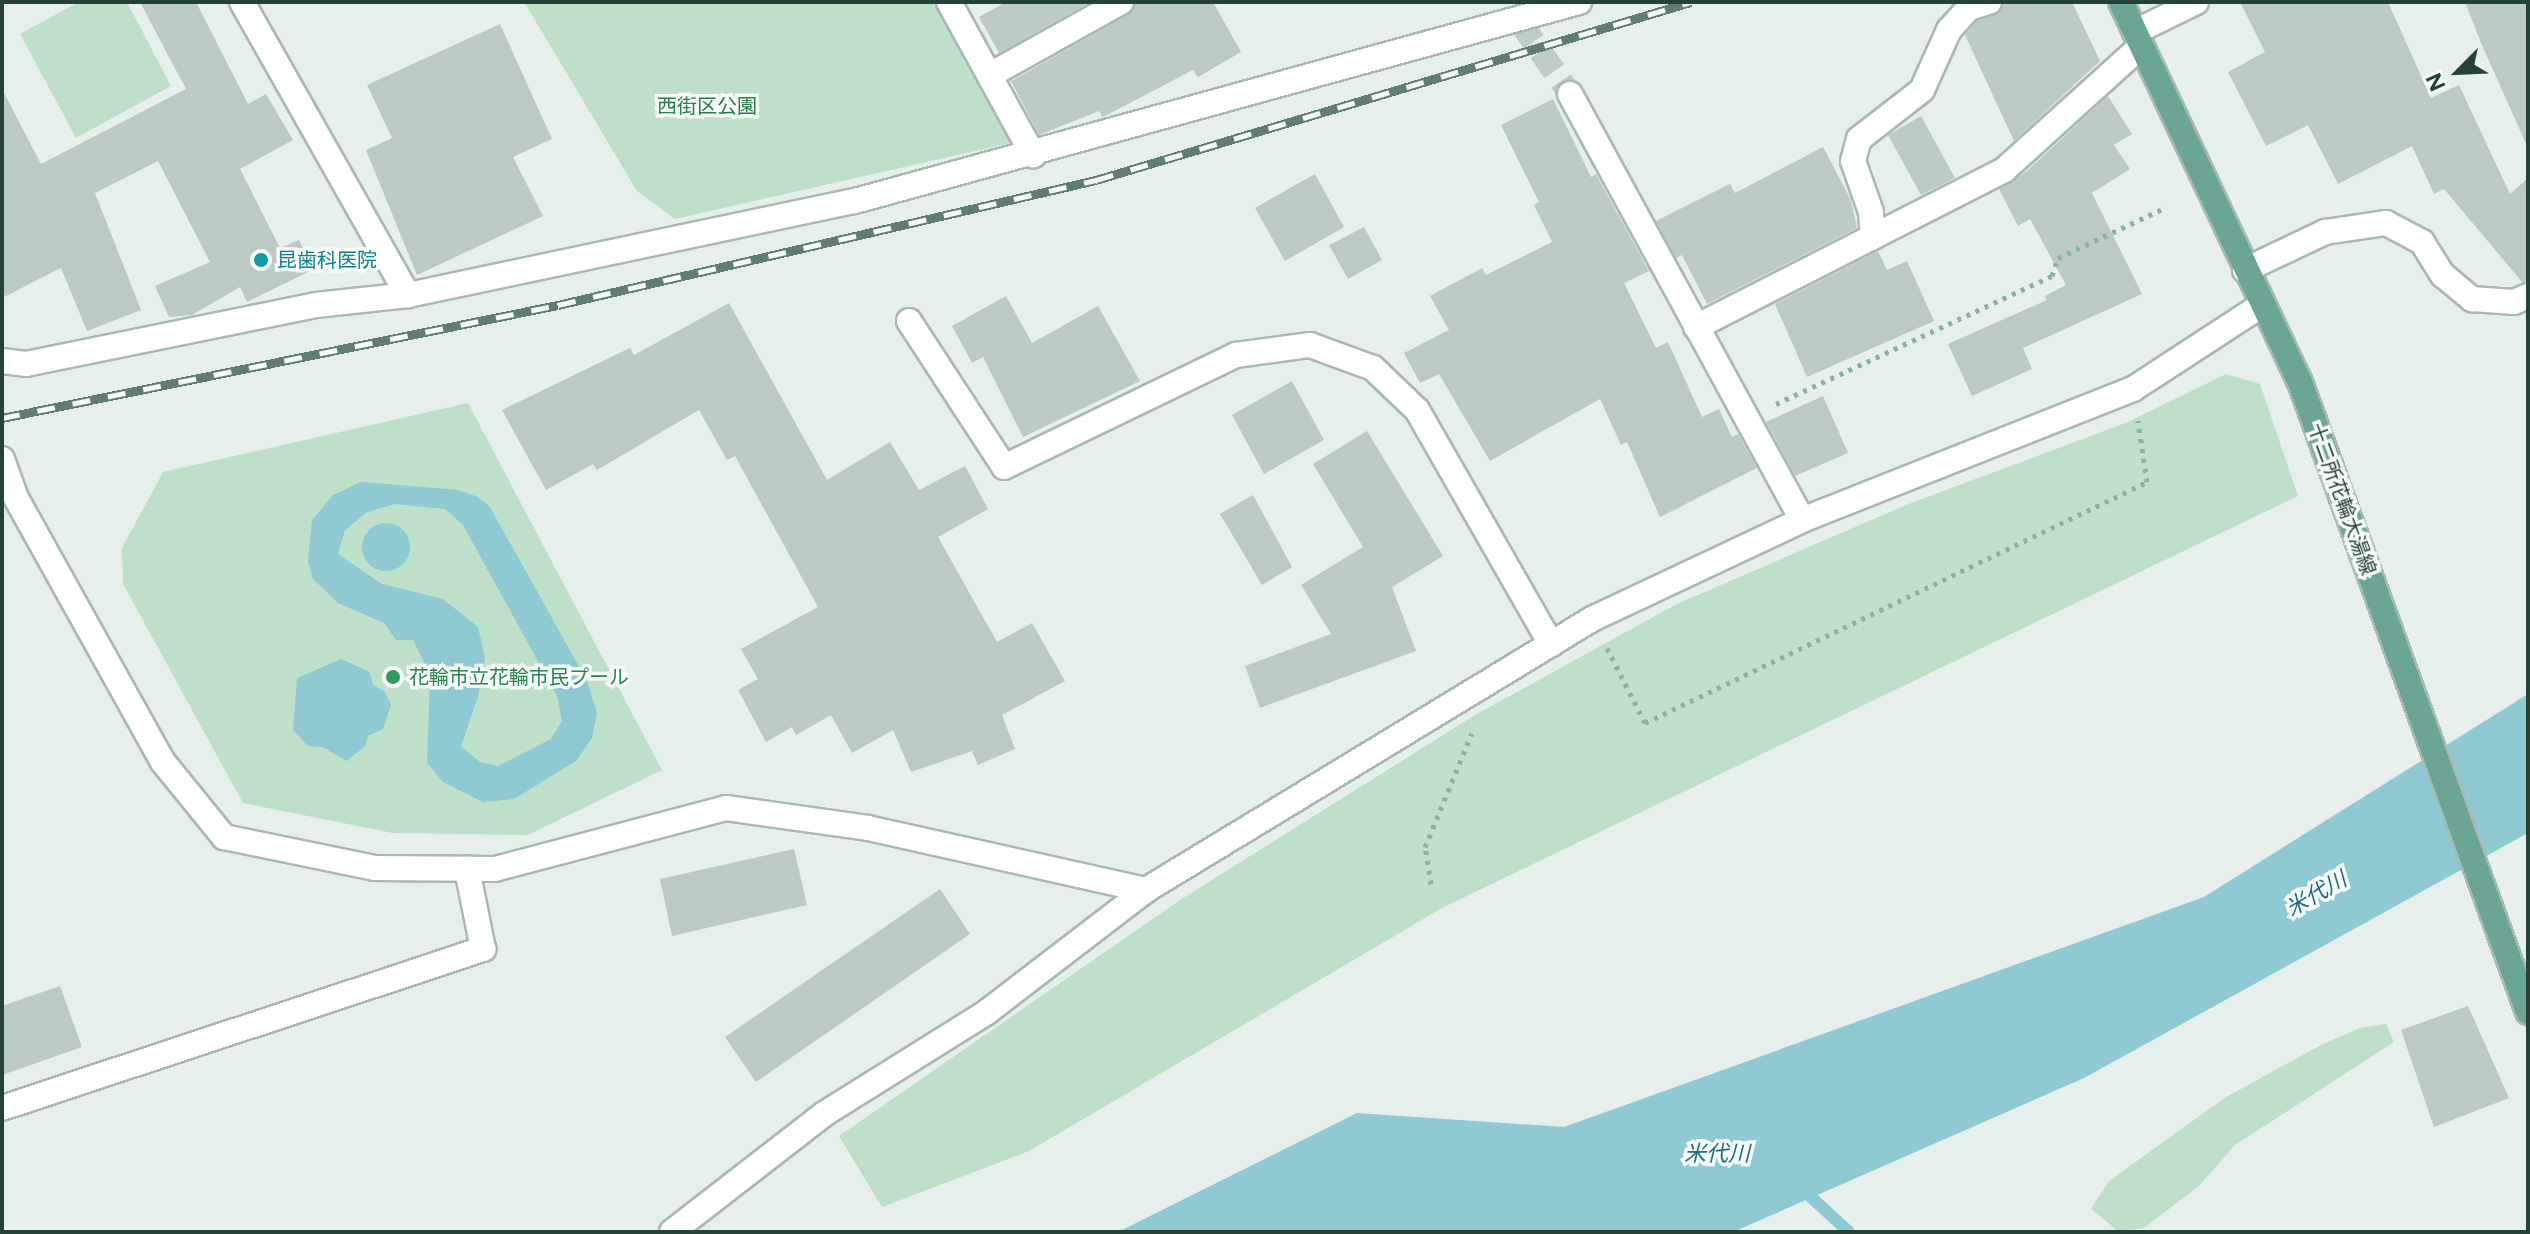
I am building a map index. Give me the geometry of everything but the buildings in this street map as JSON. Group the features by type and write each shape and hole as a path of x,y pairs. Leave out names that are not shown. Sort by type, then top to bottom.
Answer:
{"main road":[{"name":"十二所花輪大湯線","path":"2121,2 2300,382 2479,880 2527,1003"}],"street":[{"path":"242,2 408,295"},
{"path":"949,2 1033,155"},
{"path":"990,75 1121,2"},
{"path":"2,361 26,364 316,305 408,295 855,201 1033,155 1515,12 1579,2"},
{"path":"1873,237 1871,212 1853,161 1859,139 1922,90 1949,30 1969,8 1989,2"},
{"path":"1696,327 2004,170 2138,39 2196,2"},
{"path":"1570,94 1802,520"},
{"path":"2245,270 2325,232 2386,223 2422,242 2443,275 2472,299 2514,302 2528,296"},
{"path":"672,1232 824,1114 987,1012 1146,890 1592,619 1802,520 2133,389 2262,305"},
{"path":"909,321 1004,467 1236,355 1310,345 1373,368 1417,410 1551,644"},
{"path":"2,459 16,498 163,762 224,837 375,868 495,869 726,808 868,828 1146,890"},
{"path":"2,1108 483,949 467,869"}],"path":[{"path":"1746,418 2052,276 2058,258 2167,207"},
{"path":"1592,619 1645,723 2147,482 2133,389"},
{"path":"1431,884 1425,847 1473,730"}],"green space":[{"path":"79,2 127,2 171,86 76,138 20,34"},
{"name":"西街区公園","path":"524,2 933,2 1015,142 675,219 637,191"},
{"path":"2226,374 2260,384 2298,496 1442,908 1029,1151 882,1207 839,1136 1180,900 1475,715 1677,604 1906,505 2128,422"},
{"name":"花輪市立花輪市民プール","path":"468,403 662,770 528,835 393,833 243,803 123,584 122,548 163,472"},
{"path":"2386,1024 2394,1042 2235,1145 2199,1186 2144,1228 2118,1231 2091,1209 2109,1181 2226,1097 2323,1044 2360,1028"}],"water":[{"path":"361,482 458,490 478,497 490,507 587,681 597,713 592,738 576,761 514,799 483,802 443,782 427,763 430,675 413,640 396,640 384,623 338,603 313,579 308,561 312,520 333,495","holes":["395,504 445,509 463,525 557,696 562,721 551,739 498,766 480,762 461,746 478,697 485,658 478,627 443,599 382,584 338,554 345,530 367,512"]},
{"path":"386,523 403,530 410,547 403,564 386,571 369,564 362,547 369,530"},
{"path":"341,659 370,672 373,685 385,692 391,705 383,729 368,736 365,746 347,761 322,747 308,746 293,730 297,678"},
{"name":"米代川","path":"2528,694 2528,833 2084,1078 1733,1232 1118,1232 1357,1113 1564,1127 2204,897"}],"waterway":[{"path":"1801,1188 1849,1232"}],"tunnel":[{"path":"1520,22 1570,94"}],"railway":[{"path":"2,418 558,305 1096,180 1691,2"}],"place":[{"name":"昆歯科医院","path":"261,260"},
{"name":"花輪市立花輪市民プール","path":"393,677"}]}
